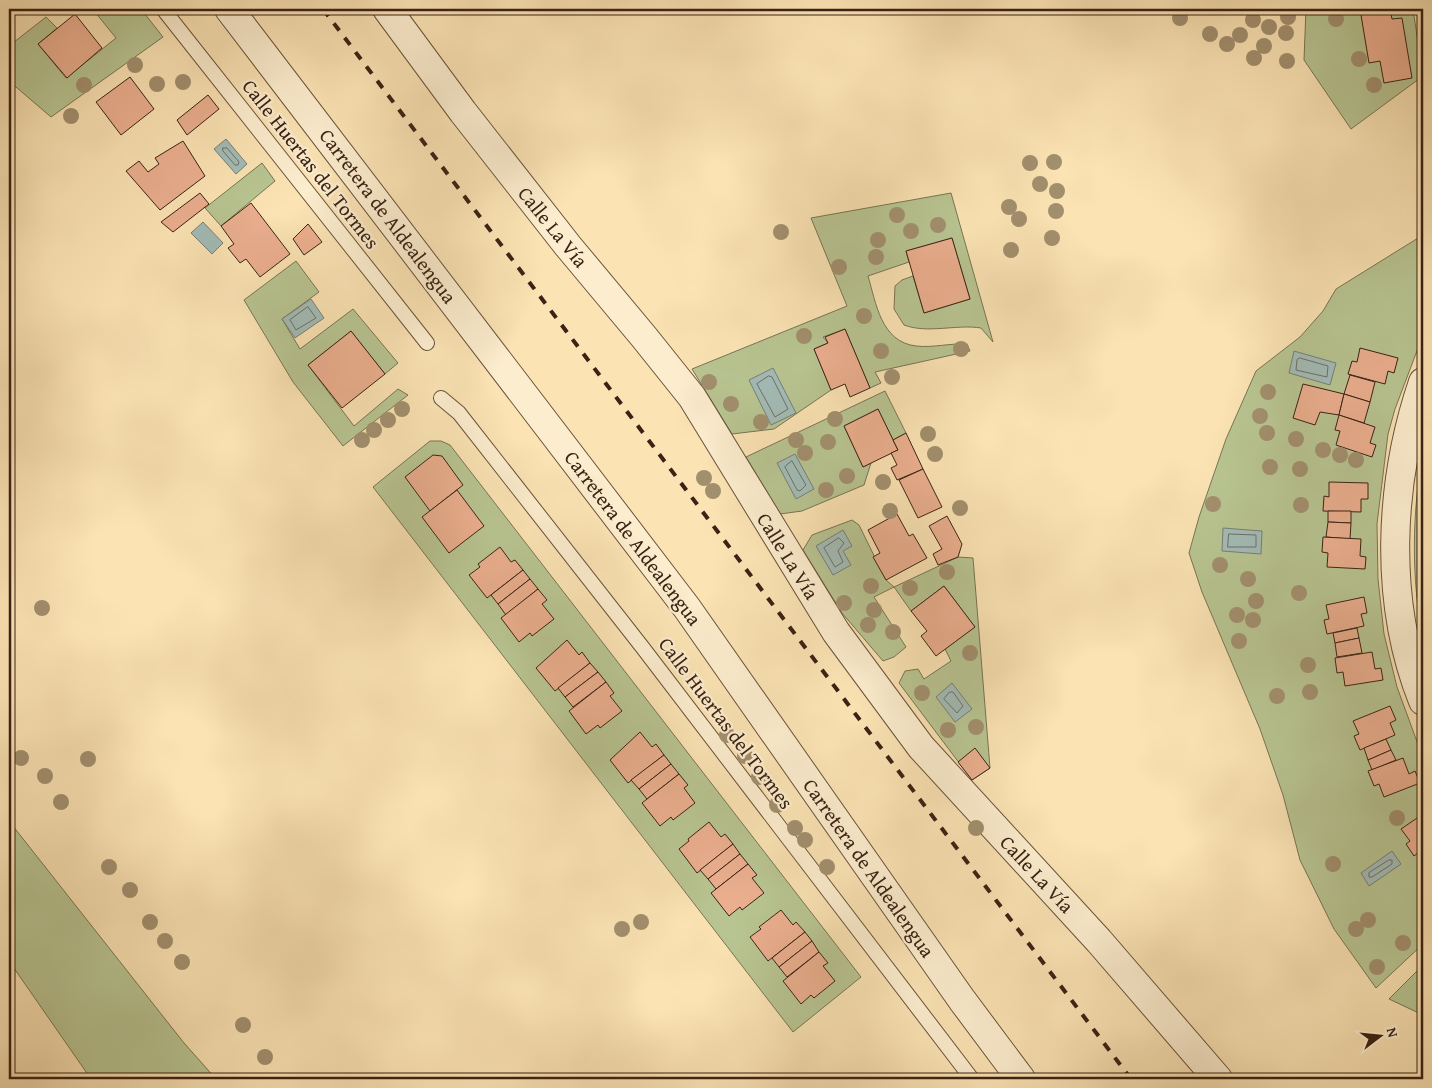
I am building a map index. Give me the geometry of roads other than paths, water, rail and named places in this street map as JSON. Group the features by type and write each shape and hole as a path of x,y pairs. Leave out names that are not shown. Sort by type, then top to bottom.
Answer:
{"street":[{"name":"Carretera de Aldealengua","path":"229,9 687,608 962,1000 1021,1079"},
{"name":"Calle La Vía","path":"387,9 469,120 568,246 692,398 836,632 921,747 1099,941 1218,1079"},
{"path":"1423,382 1411,416 1398,483 1395,552 1402,620 1417,686 1423,701"}],"lane":[{"name":"Calle Huertas del Tormes","path":"163,9 427,344"},
{"name":"Calle Huertas del Tormes","path":"440,398 459,413 643,648 972,1079"}],"water":[{"path":"226,139 247,164 236,174 214,149"},
{"path":"203,222 223,243 212,254 191,233"},
{"path":"311,299 324,318 295,338 282,319"},
{"path":"1294,351 1336,363 1330,385 1289,373"},
{"path":"773,368 796,413 771,425 749,380"},
{"path":"795,454 814,489 796,499 777,463"},
{"path":"1223,528 1262,531 1261,554 1222,551"},
{"path":"843,530 852,546 843,551 851,565 833,575 816,546"},
{"path":"952,683 972,709 955,722 936,697"},
{"path":"1392,851 1401,864 1369,886 1361,873"}],"railway":[{"path":"323,9 1131,1079"}]}
